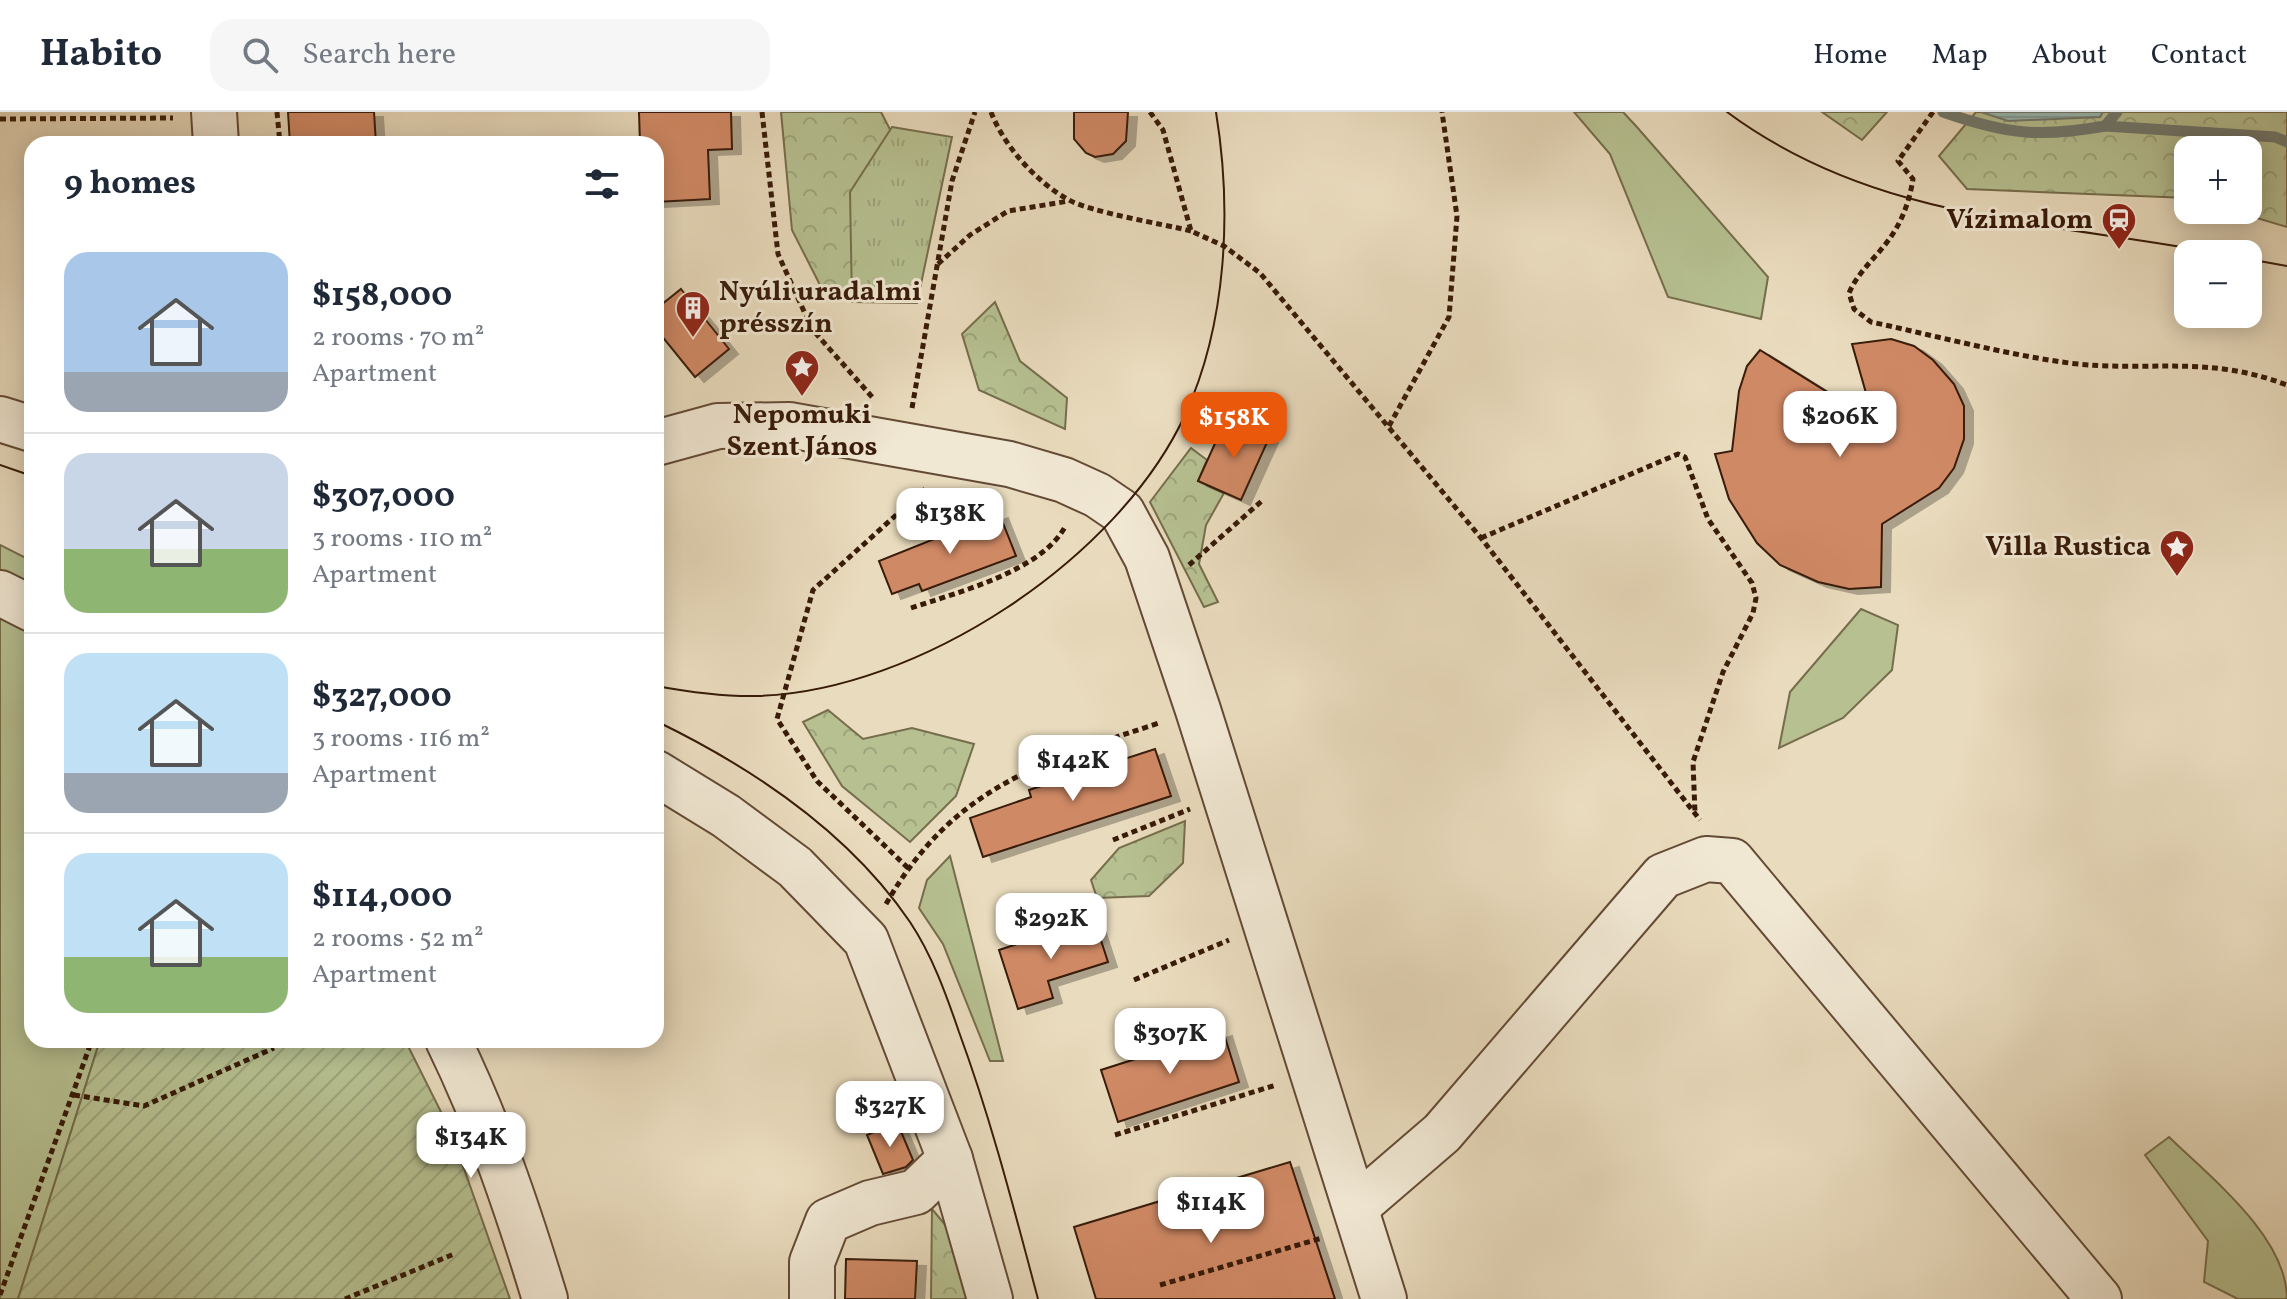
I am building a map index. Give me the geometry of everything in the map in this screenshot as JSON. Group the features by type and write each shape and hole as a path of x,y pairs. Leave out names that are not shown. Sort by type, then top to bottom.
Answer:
{"street":[{"path":"0,419 24,426"},
{"path":"664,441 718,426 789,425 908,434 1077,486 1122,512 1147,558 1198,710 1384,1299"},
{"path":"0,593 24,605"},
{"path":"664,778 726,816 795,867 866,940 950,1159 990,1299"},
{"path":"1358,1217 1442,1133 1663,876 1706,859 1732,861 2099,1299"},
{"path":"452,1048 474,1093 516,1202 545,1299"},
{"path":"812,1299 812,1262 828,1221 870,1203 916,1192 950,1159"}],"path":[{"path":"277,112 279,136"},
{"path":"762,112 778,254 812,329 908,434 926,490 869,536 813,590 777,719 817,781 908,868"},
{"path":"908,434 952,181 975,112"},
{"path":"991,112 997,128 1018,158 1070,201"},
{"path":"1150,112 1163,130 1191,231"},
{"path":"1388,426 1449,317 1457,216 1442,112"},
{"path":"1933,112 1898,161 1913,179 1909,201 1894,233 1857,275 1849,293 1854,309 1871,322 2071,363 2195,364 2252,372 2287,385"},
{"path":"0,119 215,124"},
{"path":"938,264 970,235 1008,211 1070,201 1191,231 1224,246 1260,273 1481,538 1732,861"},
{"path":"1481,538 1678,454 1685,457 1708,519 1752,583 1756,598 1753,613 1723,672 1693,762 1695,814"},
{"path":"911,608 1025,564 1058,542 1069,520 1077,486"},
{"path":"1158,592 1264,499"},
{"path":"866,940 908,868 949,820 1012,777 1077,750 1198,710"},
{"path":"1113,840 1225,795"},
{"path":"1134,980 1266,924"},
{"path":"0,1295 89,1048"},
{"path":"74,1095 144,1106 274,1048"},
{"path":"1115,1135 1315,1073"},
{"path":"1160,1285 1358,1217"},
{"path":"345,1299 454,1254"}],"green space":[{"path":"781,112 881,112 897,143 890,297 820,285 792,230"},
{"path":"1574,112 1623,112 1636,126 1768,277 1761,319 1668,297 1610,154"},
{"path":"1822,112 1887,112 1862,140"},
{"path":"1976,112 2287,112 2287,227 2262,220 2262,136 2174,136 2174,197 1967,189 1939,156"},
{"path":"892,127 952,137 917,303 852,302 850,192"},
{"path":"995,302 1020,361 1067,398 1065,429 979,390 962,334"},
{"path":"1191,448 1207,460 1198,481 1224,493 1206,525 1199,564 1218,602 1204,607 1150,502"},
{"path":"0,545 24,557 24,1048 97,1048 18,1299 0,1299"},
{"path":"1861,609 1898,625 1892,670 1843,718 1779,748 1790,692"},
{"path":"828,710 863,739 912,728 974,744 956,796 910,842 842,786 803,722"},
{"path":"1185,821 1183,863 1149,896 1097,898 1091,880 1119,848"},
{"path":"950,856 1003,1061 990,1061 943,944 919,908 927,880"},
{"path":"97,1048 409,1048 451,1132 510,1299 18,1299"},
{"path":"2169,1137 2225,1190 2261,1231 2284,1276 2287,1299 2238,1299 2204,1282 2208,1241 2145,1155"},
{"path":"932,1209 952,1233 975,1299 931,1299"}],"water":[{"path":"1981,112 2103,112 2100,117 2008,121"}],"building":[{"path":"288,112 374,112 376,136 290,136"},
{"path":"639,112 731,112 732,149 708,150 710,199 664,202 664,136 640,136"},
{"path":"1074,112 1128,112 1126,141 1113,154 1095,157 1086,153 1074,139"},
{"name":"Nyúli uradalmi présszín","path":"681,289 729,349 695,377 664,339 664,303"},
{"path":"1891,339 1914,346 1933,360 1954,384 1964,406 1964,439 1954,468 1939,488 1882,524 1881,587 1849,589 1818,582 1780,565 1757,543 1729,499 1715,454 1732,451 1739,391 1747,366 1760,350 1874,421 1852,344"},
{"path":"1226,419 1269,438 1241,500 1198,481"},
{"path":"999,513 1016,556 922,591 919,584 892,594 879,561"},
{"path":"1155,749 1171,796 983,857 970,818 1031,797 1029,790"},
{"path":"1094,919 1108,962 1048,981 1053,998 1018,1009 999,950"},
{"path":"1223,1031 1239,1082 1118,1122 1101,1070"},
{"path":"897,1122 913,1160 906,1167 883,1174 867,1135"},
{"path":"1290,1162 1335,1299 1096,1299 1074,1227"},
{"path":"846,1259 917,1261 915,1299 845,1299"}],"waterway":[{"path":"1943,112 2023,132 2061,132 2105,126"},
{"path":"2117,112 2105,126 2275,137 2287,142"}],"tram line":[{"path":"664,687 707,694 758,696 820,688 883,670 946,643 1006,608 1063,566 1113,519 1154,468 1185,415 1210,343 1222,266 1224,227 1224,188 1216,112"},
{"path":"1727,112 1784,148 1842,176 1903,197 2028,224 2174,246"},
{"path":"2262,262 2287,266"},
{"path":"0,465 24,473"},
{"path":"664,725 728,759 796,805 858,859 910,922 938,975 971,1065 1002,1164 1038,1299"}],"place":[{"name":"Vízimalom","path":"2119,251"},
{"name":"Nyúli uradalmi présszín","path":"693,339"},
{"name":"Nepomuki Szent János","path":"802,398"},
{"name":"Villa Rustica","path":"2177,578"}]}
